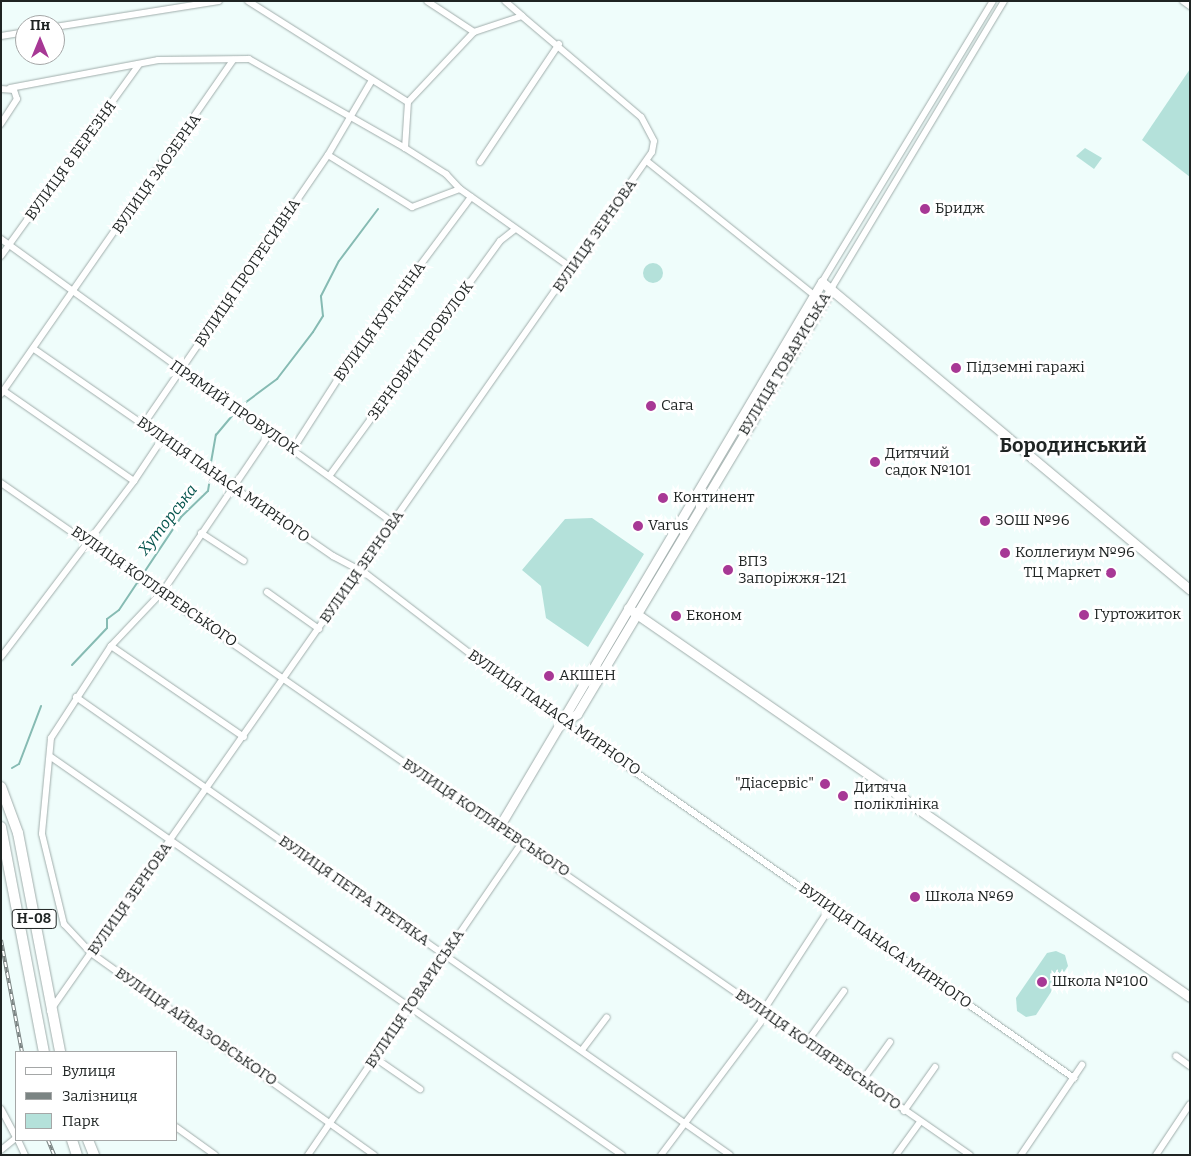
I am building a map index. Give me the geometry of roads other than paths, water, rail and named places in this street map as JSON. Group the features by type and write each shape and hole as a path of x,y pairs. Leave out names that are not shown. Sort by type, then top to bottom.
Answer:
{"main road":[{"name":"Н-08","path":"1,787 18,833 50,1012 60,1051"},
{"name":"Н-08","path":"1,827 44,1051"},
{"path":"72,1141 77,1155"},
{"path":"88,1141 94,1155"}],"street":[{"path":"65,25 219,1"},
{"path":"248,1 408,102"},
{"path":"428,1 474,32"},
{"name":"ВУЛИЦЯ ЗЕРНОВА","path":"50,1012 244,737 358,569 394,522 570,267 648,162 654,141 641,117 559,44 505,1"},
{"name":"ВУЛИЦЯ ТОВАРИСЬКА","path":"499,827 563,723 567,710 822,282 993,1"},
{"name":"ВУЛИЦЯ ТОВАРИСЬКА","path":"563,723 576,714 631,625 647,594 1004,1"},
{"path":"1183,1 1190,6"},
{"path":"405,148 408,102 474,32 522,16"},
{"path":"1,36 15,34"},
{"path":"480,162 559,44"},
{"path":"1,89 158,60 233,60 264,65 349,119 405,148 446,174 460,189 514,230 570,267"},
{"name":"ВУЛИЦЯ ЗАОЗЕРНА","path":"2,393 75,294 233,60"},
{"name":"ВУЛИЦЯ 8 БЕРЕЗНЯ","path":"1,256 139,65"},
{"name":"ВУЛИЦЯ ПРОГРЕСИВНА","path":"142,425 181,372 328,154 372,80"},
{"path":"1,124 17,99 10,88"},
{"path":"328,154 412,207 460,189"},
{"path":"648,162 814,296"},
{"path":"880,186 889,192"},
{"name":"ВУЛИЦЯ КУРГАННА","path":"293,449 354,354 471,197"},
{"name":"ЗЕРНОВИЙ ПРОВУЛОК","path":"330,475 500,241 514,230"},
{"name":"ПРЯМИЙ ПРОВУЛОК","path":"1,238 181,372 330,475 394,522"},
{"path":"822,282 832,288 1190,590"},
{"name":"ВУЛИЦЯ ПАНАСА МИРНОГО","path":"34,349 162,439 358,569 563,723 1074,1078"},
{"path":"2,393 134,481"},
{"name":"ВУЛИЦЯ АЙВАЗОВСЬКОГО","path":"270,433 162,591 111,646 51,738 43,805 44,843 64,924 91,953 374,1155"},
{"path":"2,655 91,543 162,439"},
{"name":"ВУЛИЦЯ КОТЛЯРЕВСЬКОГО","path":"1,483 139,575 904,1111 970,1155"},
{"path":"201,533 244,561"},
{"path":"639,588 640,596 647,594"},
{"path":"267,592 319,629"},
{"path":"628,608 638,613 1190,997"},
{"path":"111,646 244,737"},
{"name":"ВУЛИЦЯ ПЕТРА ТРЕТЯКА","path":"76,697 730,1155"},
{"path":"50,757 622,1155"},
{"name":"ВУЛИЦЯ ТОВАРИСЬКА","path":"308,1155 522,843"},
{"path":"661,1155 765,1012 830,908"},
{"path":"807,1042 844,991"},
{"path":"582,1050 607,1017"},
{"path":"862,1081 890,1042"},
{"path":"1176,1056 1190,1066"},
{"path":"375,1058 420,1089"},
{"path":"1021,1155 1082,1065"},
{"path":"904,1111 935,1067"},
{"path":"1156,1155 1190,1104"},
{"path":"1,1109 15,1134"},
{"path":"896,1155 920,1122"},
{"path":"178,1128 215,1155"},
{"path":"1,1150 15,1140"},
{"path":"18,1141 25,1155"}],"waterway":[{"name":"Хуторська","path":"238,408 277,379 313,332 323,316 321,296 339,261 378,209"},
{"name":"Хуторська","path":"210,468 216,435 236,411"},
{"name":"Хуторська","path":"72,665 107,628 107,619 119,610 181,517 208,491 211,473"},
{"name":"Хуторська","path":"12,768 19,764 41,706"}],"railway":[{"path":"1,940 22,1051"},
{"path":"48,1141 54,1155"}],"place":[{"name":"Бридж","path":"925,209"},
{"name":"Підземні гаражі","path":"956,368"},
{"name":"Сага","path":"651,406"},
{"name":"Дитячий садок №101","path":"875,462"},
{"name":"Континент","path":"663,498"},
{"name":"ЗОШ №96","path":"985,521"},
{"name":"Varus","path":"638,526"},
{"name":"Коллегиум №96","path":"1005,553"},
{"name":"ВПЗ Запоріжжя-121","path":"728,570"},
{"name":"ТЦ Маркет","path":"1111,573"},
{"name":"Гуртожиток","path":"1084,615"},
{"name":"Економ","path":"676,616"},
{"name":"АКШЕН","path":"549,676"},
{"name":"\"Діасервіс\"","path":"825,784"},
{"name":"Дитяча поліклініка","path":"843,796"},
{"name":"Школа №69","path":"915,897"},
{"name":"Школа №100","path":"1042,982"}],"district":[{"name":"Бородинський","path":"1073,445"}]}
